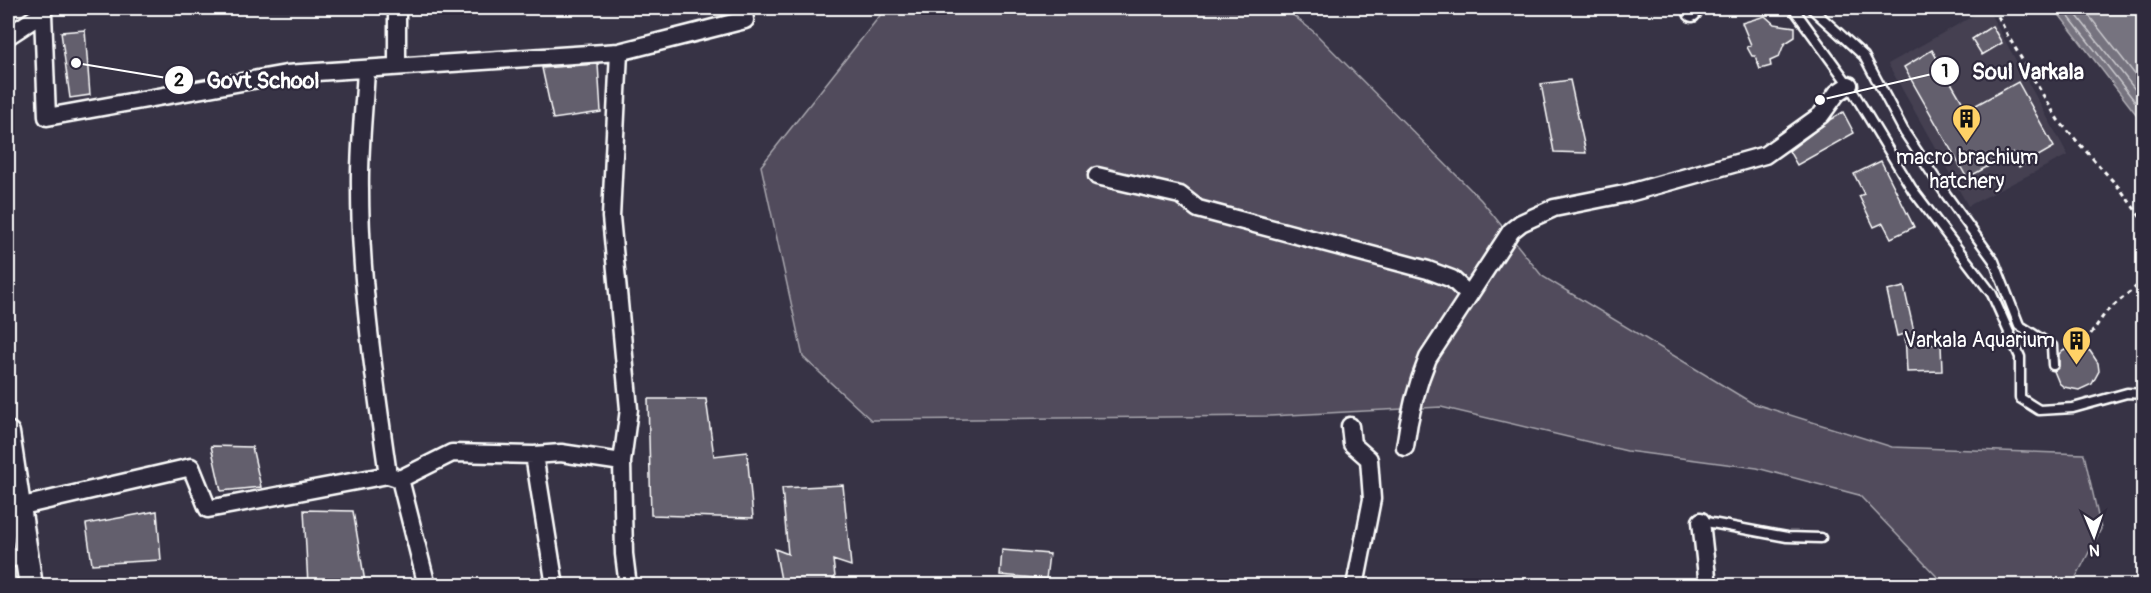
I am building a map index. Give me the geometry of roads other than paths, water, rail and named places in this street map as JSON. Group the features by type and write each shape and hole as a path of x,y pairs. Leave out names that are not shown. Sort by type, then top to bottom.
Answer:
{"main road":[{"path":"8,433 18,507 17,557 31,585"}],"street":[{"path":"397,8 397,66"},
{"path":"8,36 43,14 47,117 286,74 620,52 745,20 743,8"},
{"path":"620,52 611,217 629,409 622,462 624,554 628,585"},
{"path":"366,70 360,188 363,257 374,367 394,477 427,585"},
{"path":"1405,447 1409,417 1418,381 1428,358 1511,231 1521,223 1554,208 1629,193 1765,155 1821,115 1837,93 1849,85"},
{"path":"1097,176 1180,195 1198,209 1428,270 1452,279 1469,294"},
{"path":"1350,426 1352,444 1369,459 1372,500 1355,585"},
{"path":"18,507 191,467 208,509 394,477 452,453 534,455 561,453 622,462"},
{"path":"534,455 555,585"},
{"path":"1701,520 1708,585"}],"lane":[{"path":"1793,8 1849,85 1912,189 1992,294 2020,357 2020,398 2040,410 2073,408 2127,393 2144,394"},
{"path":"1811,8 1864,57 1905,133 1994,261 2019,325 2052,346 2053,365"},
{"path":"1701,520 1787,537 1821,538"}],"water":[{"path":"2054,8 2143,8 2143,123"}],"place":[{"name":"Govt School","path":"76,63"},
{"name":"Soul Varkala","path":"1820,100"},
{"name":"macro brachium hatchery","path":"1967,144"},
{"name":"Varkala Aquarium","path":"2076,366"}]}
